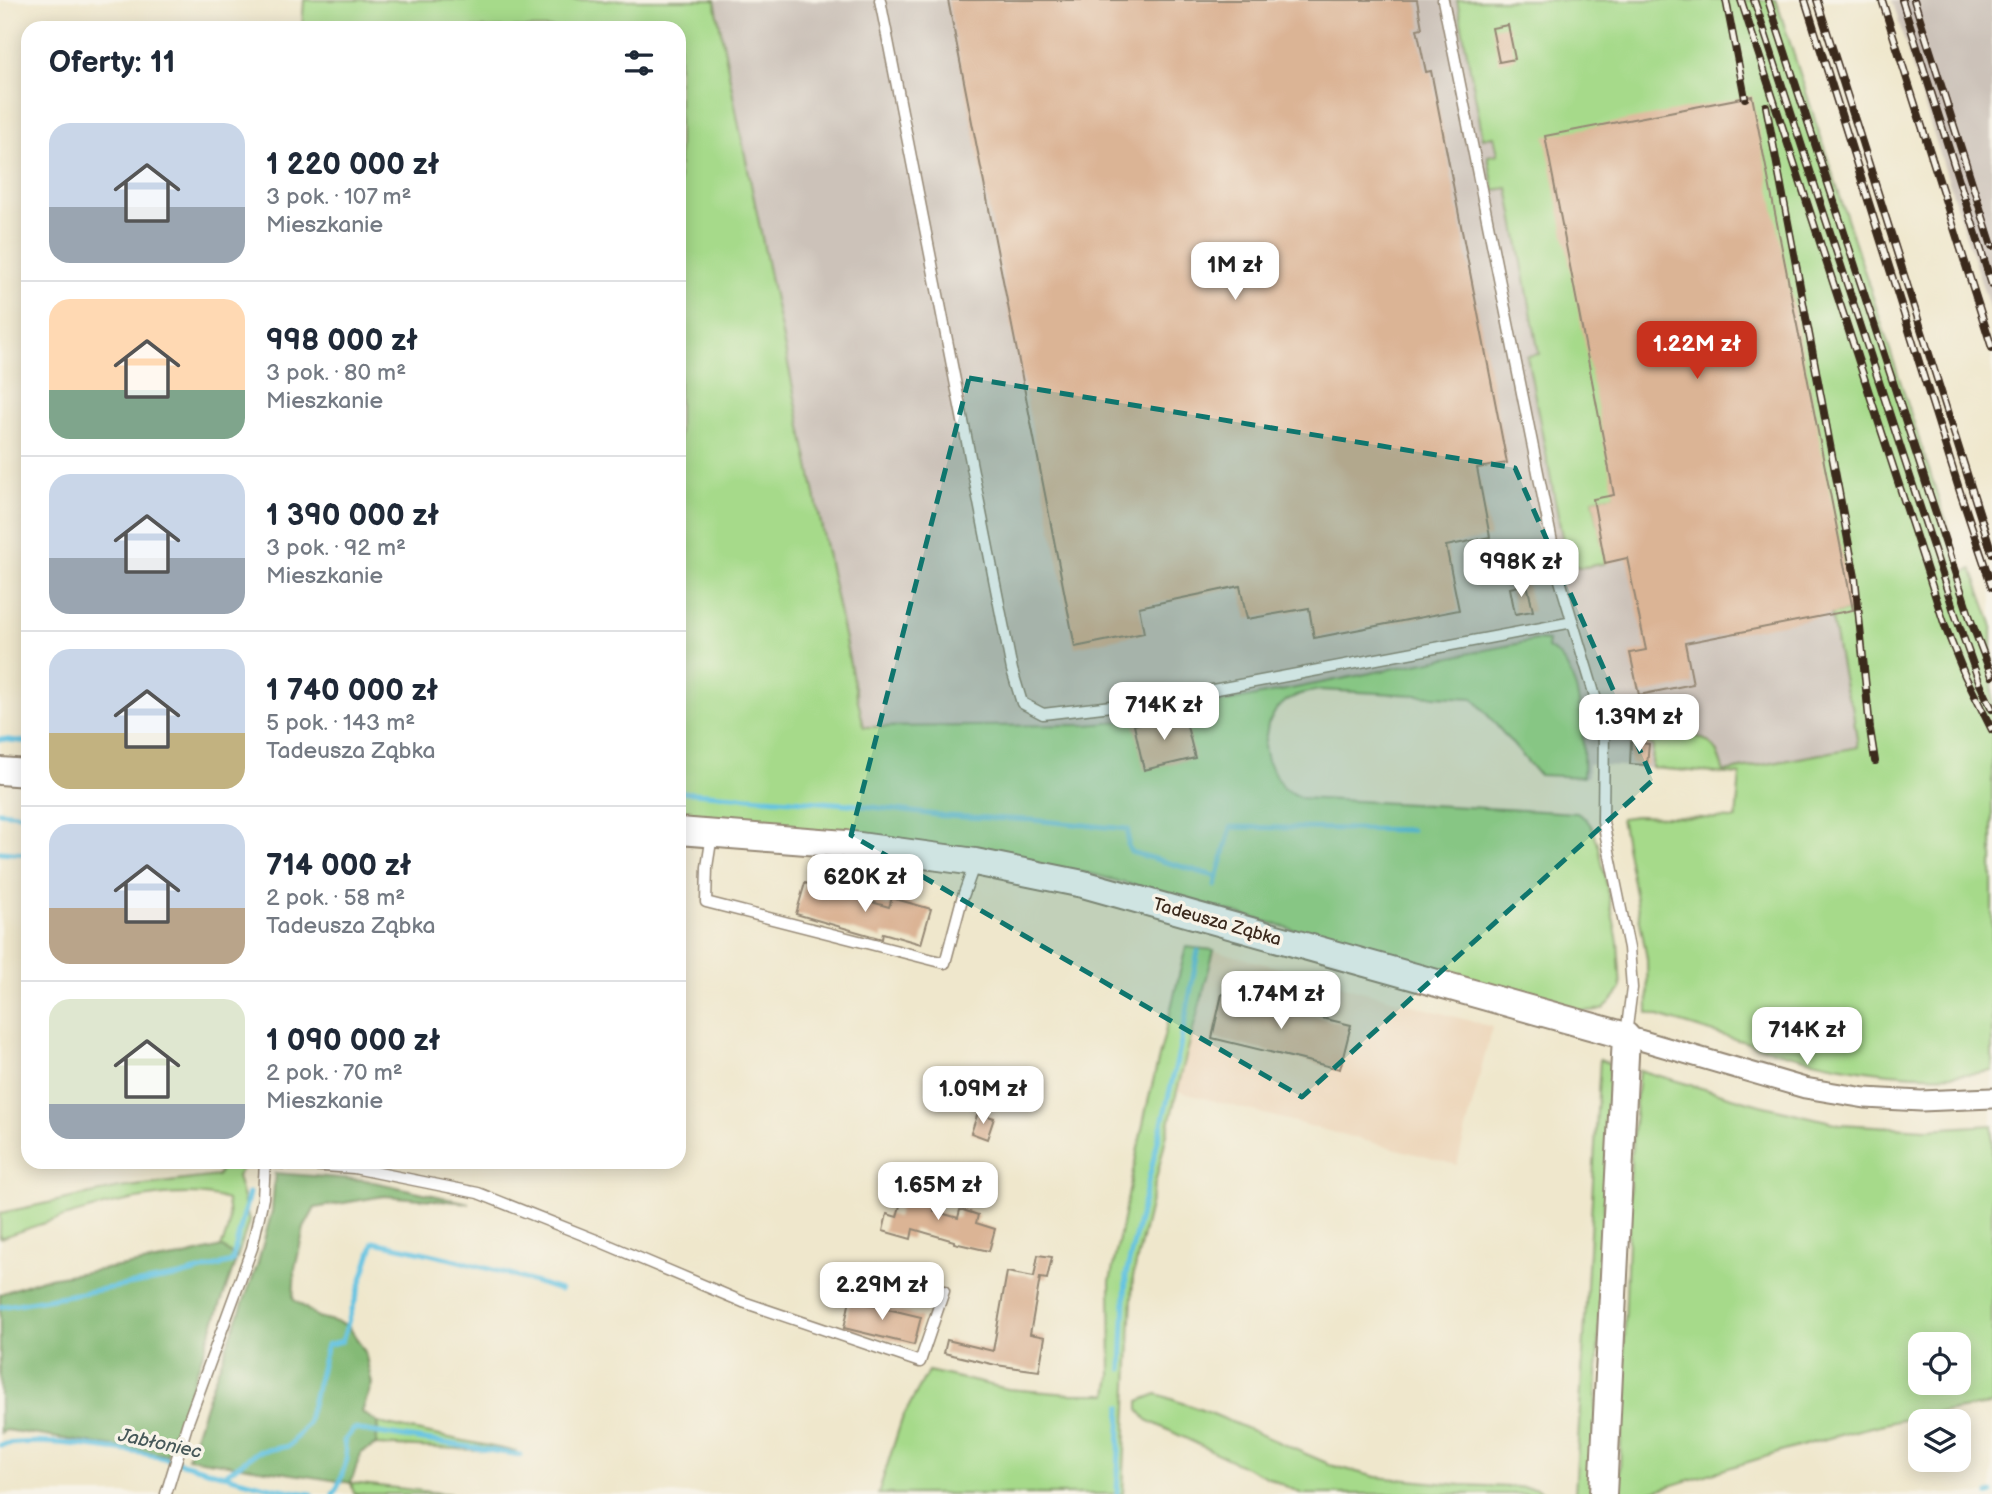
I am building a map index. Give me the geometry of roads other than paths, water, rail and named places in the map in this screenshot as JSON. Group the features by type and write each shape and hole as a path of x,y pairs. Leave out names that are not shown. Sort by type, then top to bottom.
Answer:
{"street":[{"path":"0,771 21,772"},
{"name":"Tadeusza Ząbka","path":"686,832 845,844 975,862 1083,884 1805,1088 1865,1098 1921,1101 1992,1098"},
{"path":"1604,1494 1626,1036"}],"lane":[{"path":"880,0 1012,670 1023,703 1043,714 1154,701 1573,622"},
{"path":"1443,0 1559,577 1604,726 1603,822 1629,948 1632,988 1626,1036"},
{"path":"712,834 706,902 945,964 975,862"},
{"path":"166,1494 179,1448 252,1248 263,1198 265,1169"},
{"path":"359,1169 478,1193 743,1302 920,1362 944,1291"}],"waterway":[{"path":"0,739 21,741"},
{"path":"686,792 848,804 945,816 1032,820 1128,829 1128,846 1131,852 1218,877"},
{"path":"0,812 21,814"},
{"path":"1215,886 1231,827 1411,830"},
{"path":"0,852 21,854"},
{"path":"1122,1369 1126,1275 1179,1052 1198,951"},
{"path":"0,1307 180,1276 232,1262 249,1193"},
{"path":"224,1475 257,1452 289,1446 307,1424 327,1345 342,1341 374,1242 467,1263 560,1290"},
{"path":"1117,1494 1121,1407"},
{"path":"333,1494 347,1459 344,1441 354,1429 520,1455"},
{"name":"Jabłoniec","path":"0,1445 56,1443 136,1452 254,1483 312,1494"}],"railway":[{"path":"1726,0 1745,98"},
{"path":"1741,0 1946,629 1965,676 1992,730"},
{"path":"1754,0 1955,614 1980,684 1992,709"},
{"path":"1768,0 1971,621 1992,676"},
{"path":"1805,0 1992,587"},
{"path":"1817,0 1992,553"},
{"path":"1882,0 1992,348"},
{"path":"1902,0 1992,285"},
{"path":"1914,0 1992,246"},
{"path":"1766,106 1855,577 1875,761"}]}
